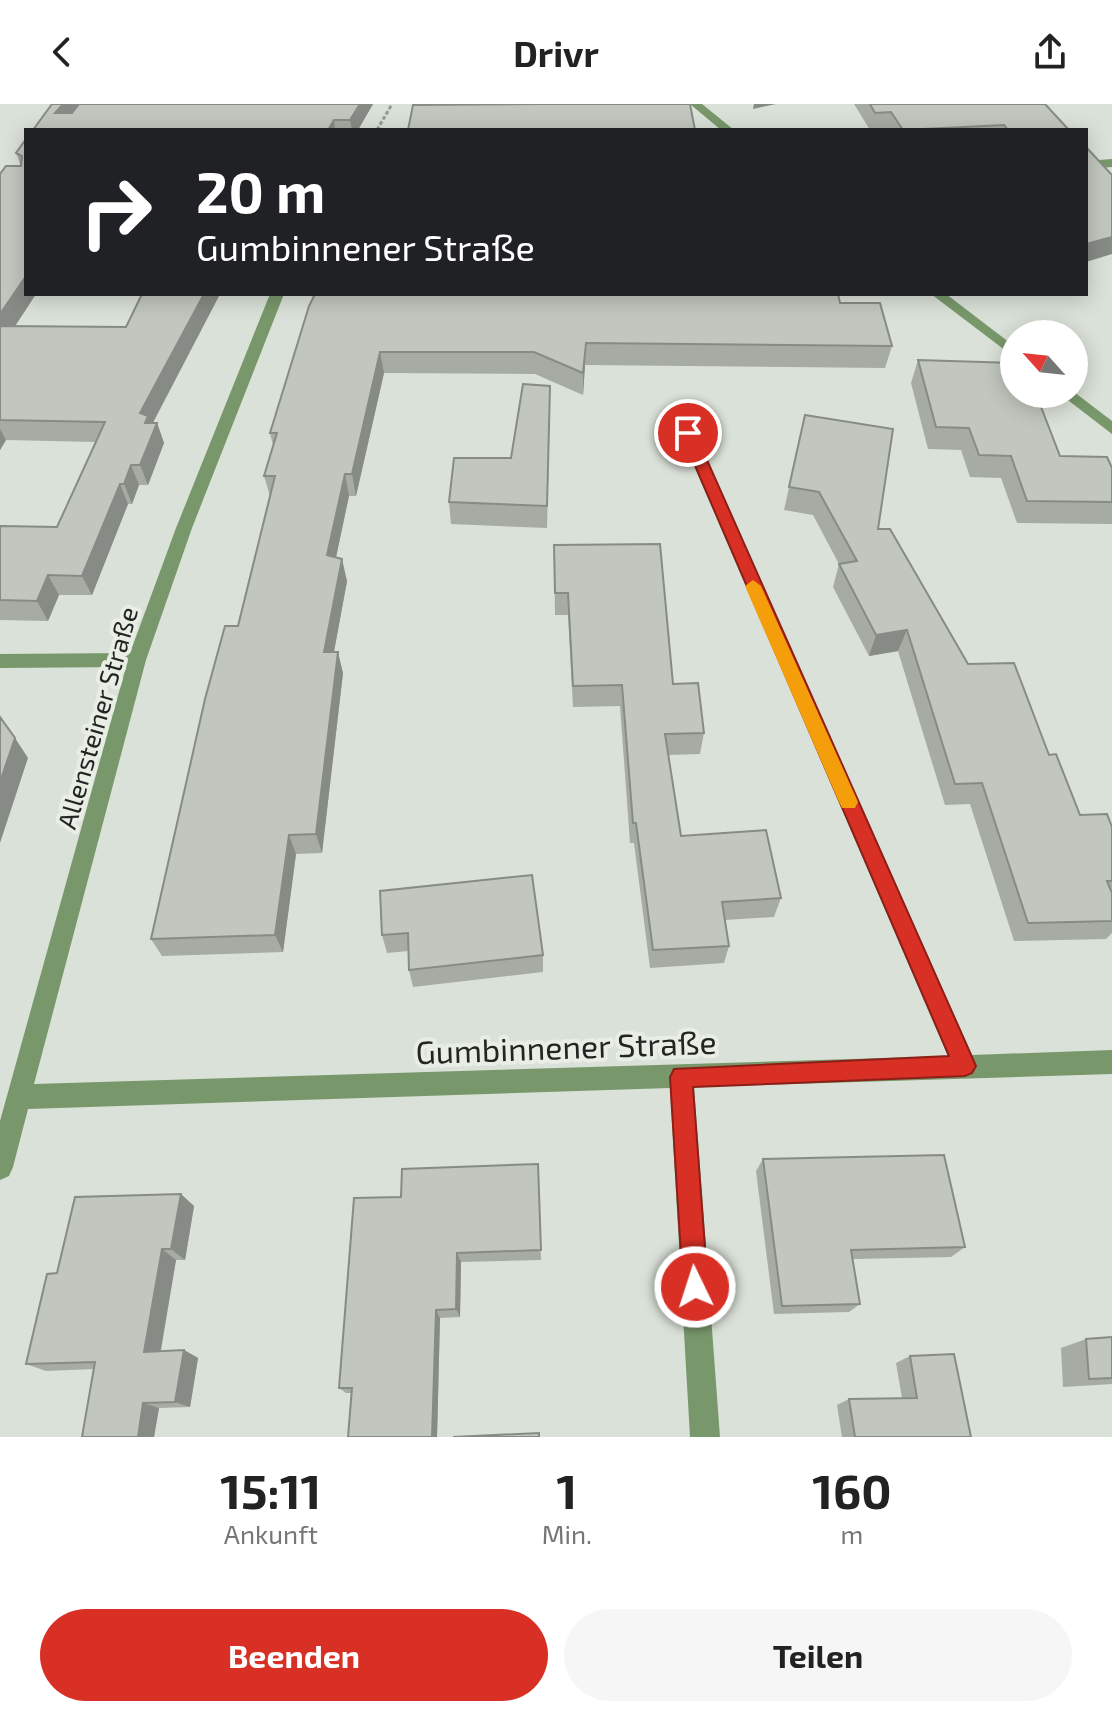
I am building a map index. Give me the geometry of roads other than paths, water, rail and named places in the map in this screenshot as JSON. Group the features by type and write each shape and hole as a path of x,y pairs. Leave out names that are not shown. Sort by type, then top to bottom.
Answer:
{"street":[{"path":"695,104 725,128"},
{"path":"1088,165 1112,163"},
{"name":"Allensteiner Straße","path":"0,1167 137,660 184,528 276,296"},
{"path":"941,296 1000,342"},
{"path":"1085,408 1112,429"},
{"path":"688,433 965,1066"},
{"path":"0,661 137,660"},
{"name":"Gumbinnener Straße","path":"21,1097 1112,1062"},
{"path":"681,1077 705,1437"}]}
